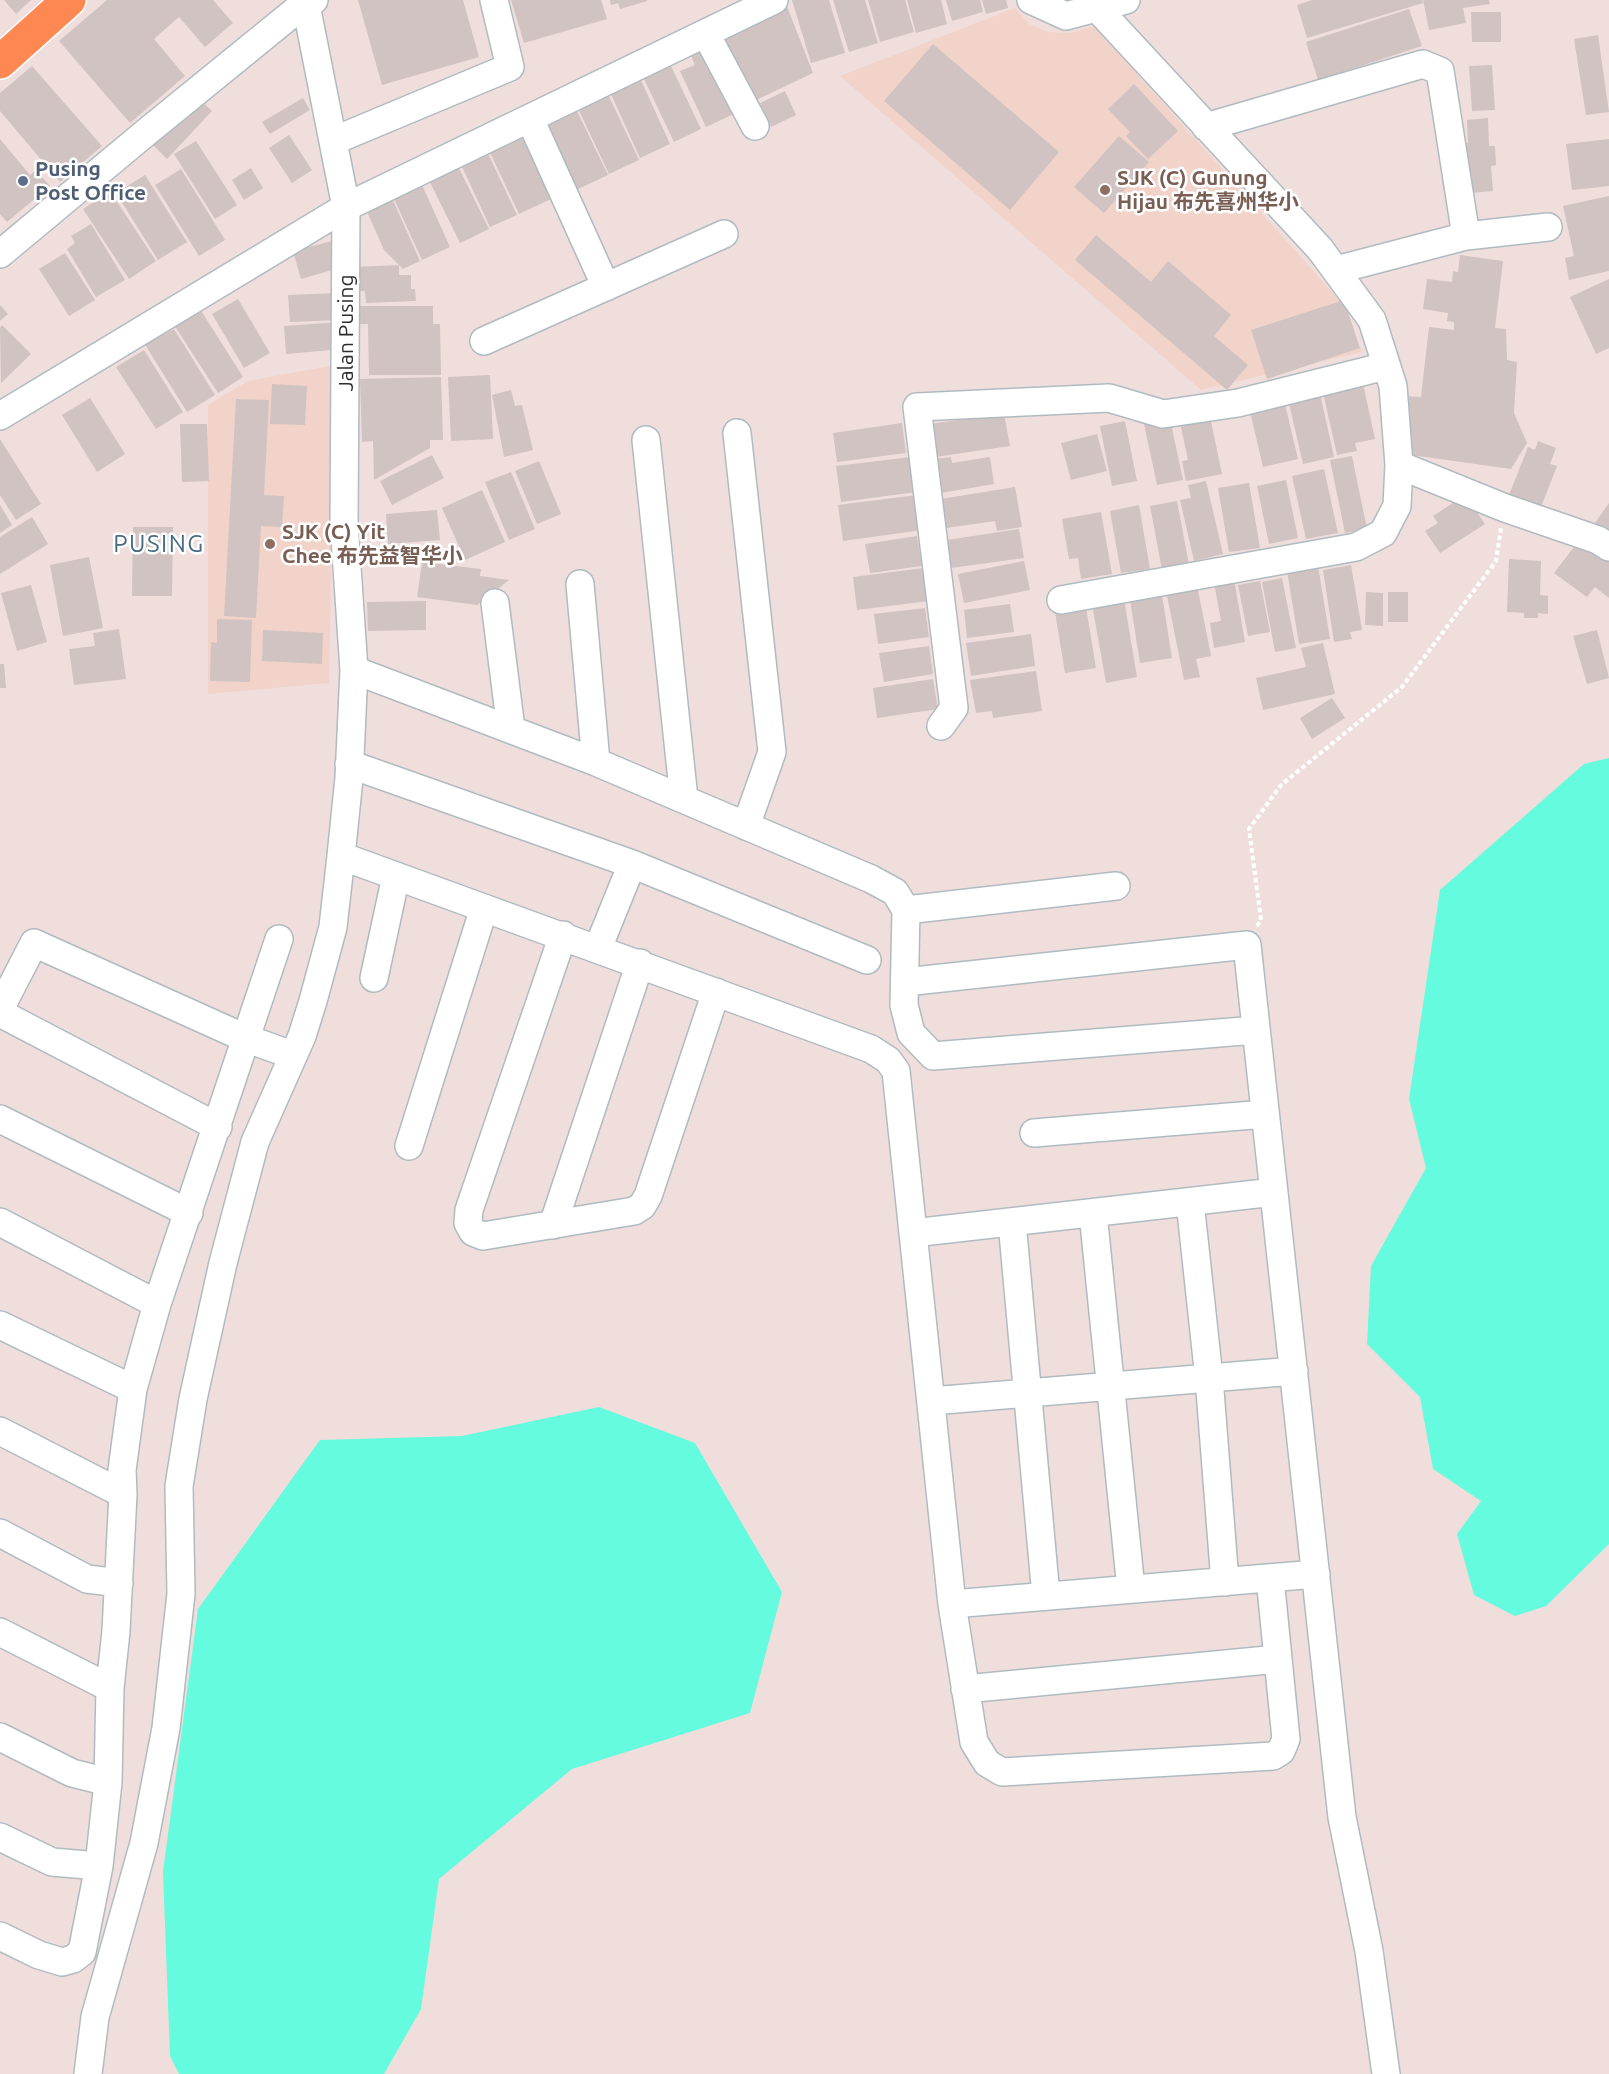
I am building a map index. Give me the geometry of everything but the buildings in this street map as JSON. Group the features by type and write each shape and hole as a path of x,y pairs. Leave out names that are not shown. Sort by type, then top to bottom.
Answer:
{"main road":[{"path":"0,62 69,0"}],"street":[{"path":"333,141 510,67 512,64 494,0"},
{"path":"0,416 346,207 774,0"},
{"path":"1031,0 1066,16 1126,0"},
{"path":"0,254 308,1"},
{"name":"Jalan Pusing","path":"88,2074 95,2017 144,1843 166,1728 181,1594 179,1486 193,1399 223,1263 255,1142 302,1036 333,927 341,856 350,764 354,670 344,523 346,207 308,1"},
{"path":"1061,600 1356,547 1383,533 1397,506 1399,465 1393,386 1372,320 1320,249 1097,8"},
{"path":"706,34 755,126"},
{"path":"1206,127 1423,64 1440,71 1466,236"},
{"path":"530,119 606,287"},
{"path":"1336,270 1466,236 1548,227"},
{"path":"484,341 724,234"},
{"path":"941,726 954,708 917,407 1109,398 1163,414 1238,403 1386,366"},
{"path":"737,433 772,752 746,826"},
{"path":"646,440 684,800"},
{"path":"1399,465 1504,508 1598,540 1609,547"},
{"path":"579,584 596,762"},
{"path":"495,603 511,729"},
{"path":"354,670 596,762 871,879 895,892 906,910 904,1005 910,1033 933,1056 1256,1030"},
{"path":"350,764 632,864 867,960"},
{"path":"341,856 871,1049 888,1060 896,1071 952,1604 974,1742 987,1763 1002,1772 1273,1756 1281,1751 1286,1739 1270,1578"},
{"path":"598,948 632,864"},
{"path":"374,978 396,876"},
{"path":"906,910 1116,886"},
{"path":"410,1146 484,908"},
{"path":"562,935 469,1210 468,1222 472,1232 483,1236 634,1211 642,1206 648,1196 716,992"},
{"path":"0,1936 39,1955 62,1962 73,1959 82,1952 99,1866 108,1782 110,1688 119,1583 122,1470 133,1389 157,1304 279,939"},
{"path":"218,1127 0,1011 34,943 245,1038 292,1055"},
{"path":"905,982 1247,945 1342,1817 1369,1951 1386,2074"},
{"path":"553,1225 640,963"},
{"path":"1034,1133 1265,1114"},
{"path":"0,1119 189,1213"},
{"path":"913,1233 1274,1192"},
{"path":"1190,1202 1209,1378 1225,1582"},
{"path":"1093,1213 1131,1589"},
{"path":"0,1222 157,1304"},
{"path":"1012,1222 1046,1596"},
{"path":"0,1324 133,1389"},
{"path":"931,1401 1294,1371"},
{"path":"0,1431 123,1494"},
{"path":"0,1533 87,1580 119,1583"},
{"path":"952,1604 1316,1574"},
{"path":"0,1632 110,1688"},
{"path":"965,1689 1278,1659"},
{"path":"0,1737 72,1773 108,1782"},
{"path":"0,1837 52,1862 99,1866"}],"path":[{"path":"1247,945 1261,920 1249,829 1281,785 1402,687 1496,561 1504,508"}],"shaded area":[{"name":"SJK (C) Gunung Hijau 布先喜州华小","path":"1015,8 1029,24 1048,32 1069,33 1094,26 1342,303 1362,352 1201,390 840,76"},
{"name":"SJK (C) Yit Chee 布先益智华小","path":"335,365 329,683 208,694 208,405 248,381"},
{"path":"1609,758 1609,1544 1546,1606 1515,1616 1474,1595 1457,1534 1481,1501 1433,1469 1420,1397 1367,1344 1371,1266 1426,1168 1409,1099 1440,890 1584,764"},
{"path":"599,1407 695,1443 782,1592 750,1713 572,1769 439,1879 421,2009 384,2074 179,2074 170,2056 163,1872 198,1609 320,1440 462,1436"}],"place":[{"name":"Pusing Post Office","path":"23,181"},
{"name":"SJK (C) Gunung Hijau 布先喜州华小","path":"1105,190"},
{"name":"SJK (C) Yit Chee 布先益智华小","path":"270,544"}],"district":[{"name":"PUSING","path":"159,544"}]}
